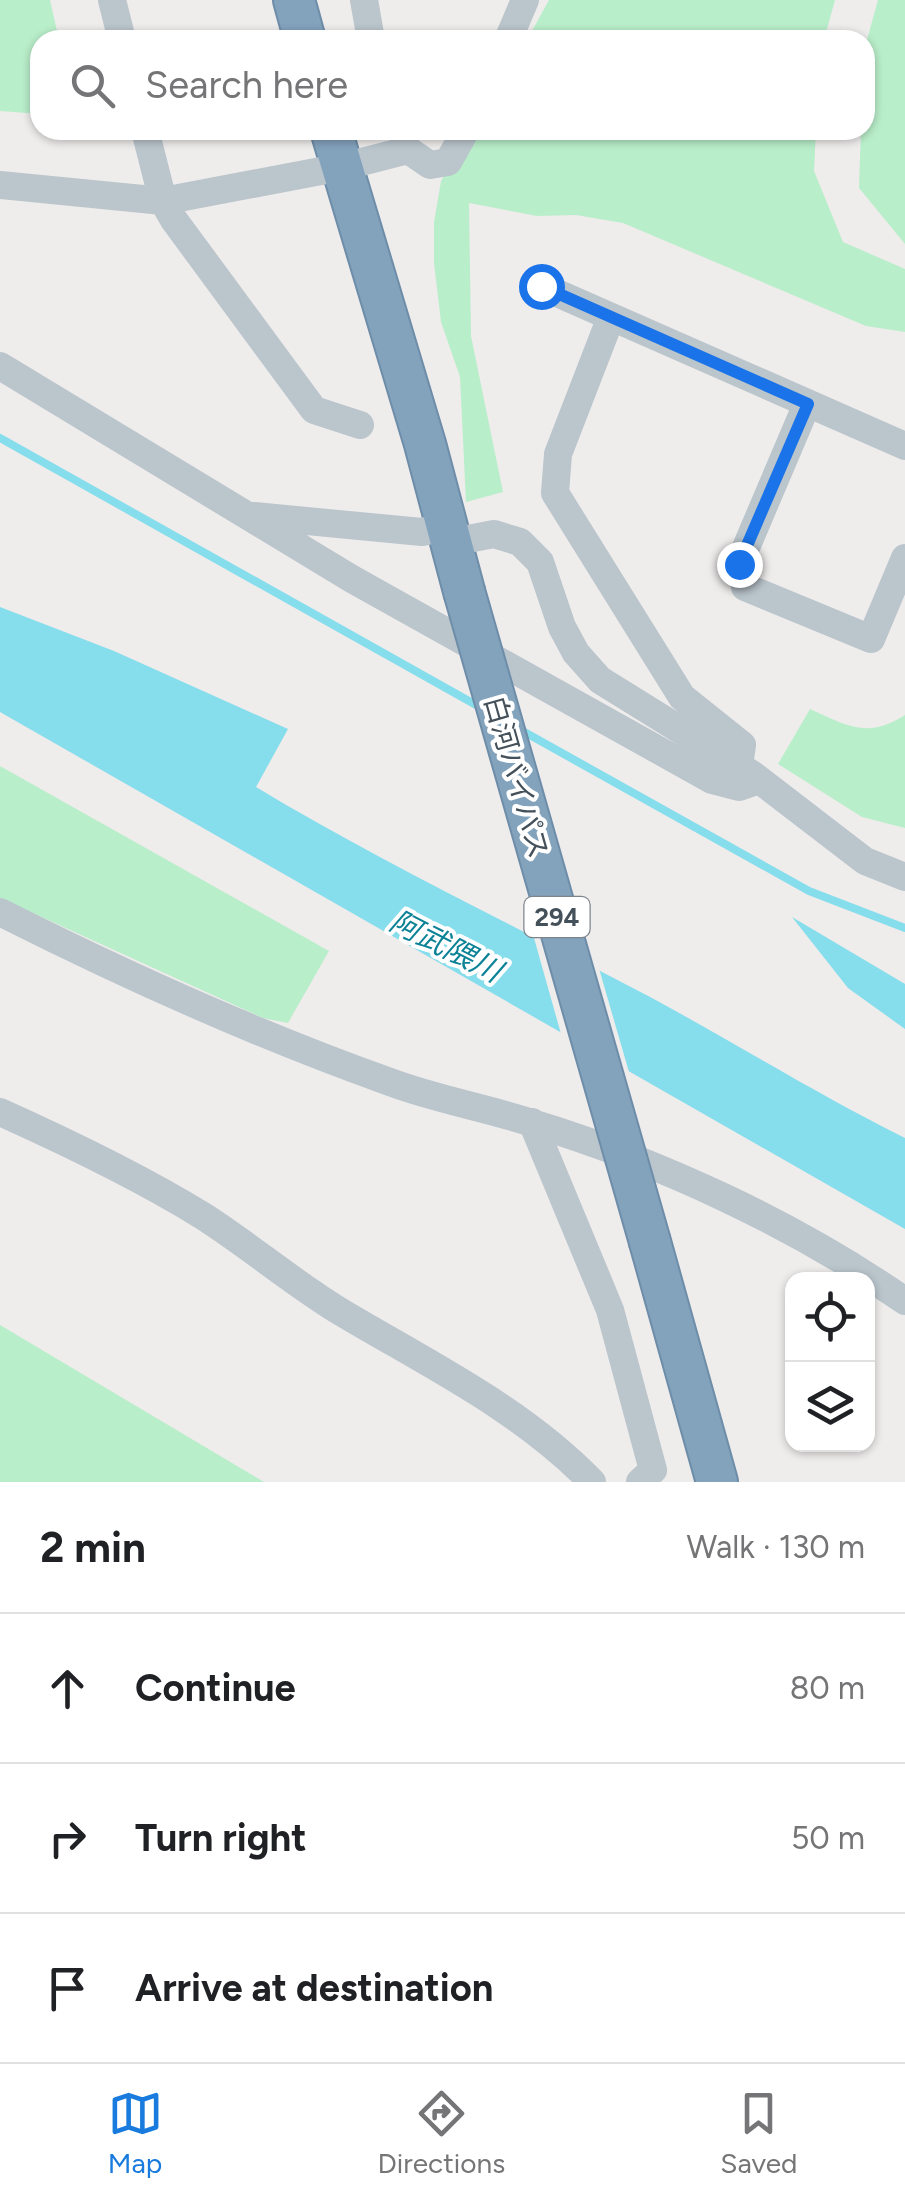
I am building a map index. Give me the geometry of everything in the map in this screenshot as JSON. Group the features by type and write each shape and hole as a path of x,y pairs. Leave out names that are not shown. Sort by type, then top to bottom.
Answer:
{"highway":[{"path":"294,0 302,30"},
{"name":"白河バイパス","path":"337,148 717,1482"}],"street":[{"path":"112,0 120,30"},
{"path":"364,0 369,30"},
{"path":"512,30 525,0"},
{"path":"148,140 163,202 314,410 360,425"},
{"path":"0,185 163,202 337,148 405,140 430,165 448,162 460,140"},
{"path":"541,286 905,446"},
{"path":"0,366 242,514 712,780 739,787 749,773 742,745 682,698 556,493 558,454 611,317"},
{"path":"808,404 739,564 746,586 871,639 905,558"},
{"path":"242,514 422,532 494,534 520,542 540,562 562,627 576,653 600,680 749,773 866,861 905,877"},
{"path":"0,912 134,979 276,1041 396,1085 532,1122 685,1180 847,1260 905,1301"},
{"path":"0,1112 98,1156 203,1216 337,1309 497,1402 570,1459 592,1482"},
{"path":"532,1122 610,1310 653,1470 640,1482"}],"green space":[{"path":"0,0 50,0 57,30 30,30 30,113 0,111"},
{"path":"549,0 835,0 827,30 532,30"},
{"path":"878,0 905,0 905,244 859,188 861,140 875,140 875,30 870,30"},
{"path":"464,140 816,140 814,171 843,242 905,269 905,332 866,326 623,223 576,215 537,216 469,203 471,336 503,492 466,502 460,377 441,322 434,263 434,222 441,181"},
{"path":"810,709 847,725 868,728 880,727 905,715 905,828 862,817 778,764"},
{"path":"0,766 329,951 288,1023 263,1018 0,898"},
{"path":"0,1325 264,1482 0,1482"}],"water":[{"name":"阿武隈川","path":"0,607 114,651 288,729 256,787 905,1138 905,1229 0,712"},
{"path":"792,917 905,984 905,1029 848,988"}],"pier":[{"path":"532,931 598,965 631,1079 563,1041"}],"waterway":[{"path":"0,438 485,710"},
{"path":"519,729 809,891 905,928"}],"route":[{"path":"541,286 808,404 739,564"}]}
